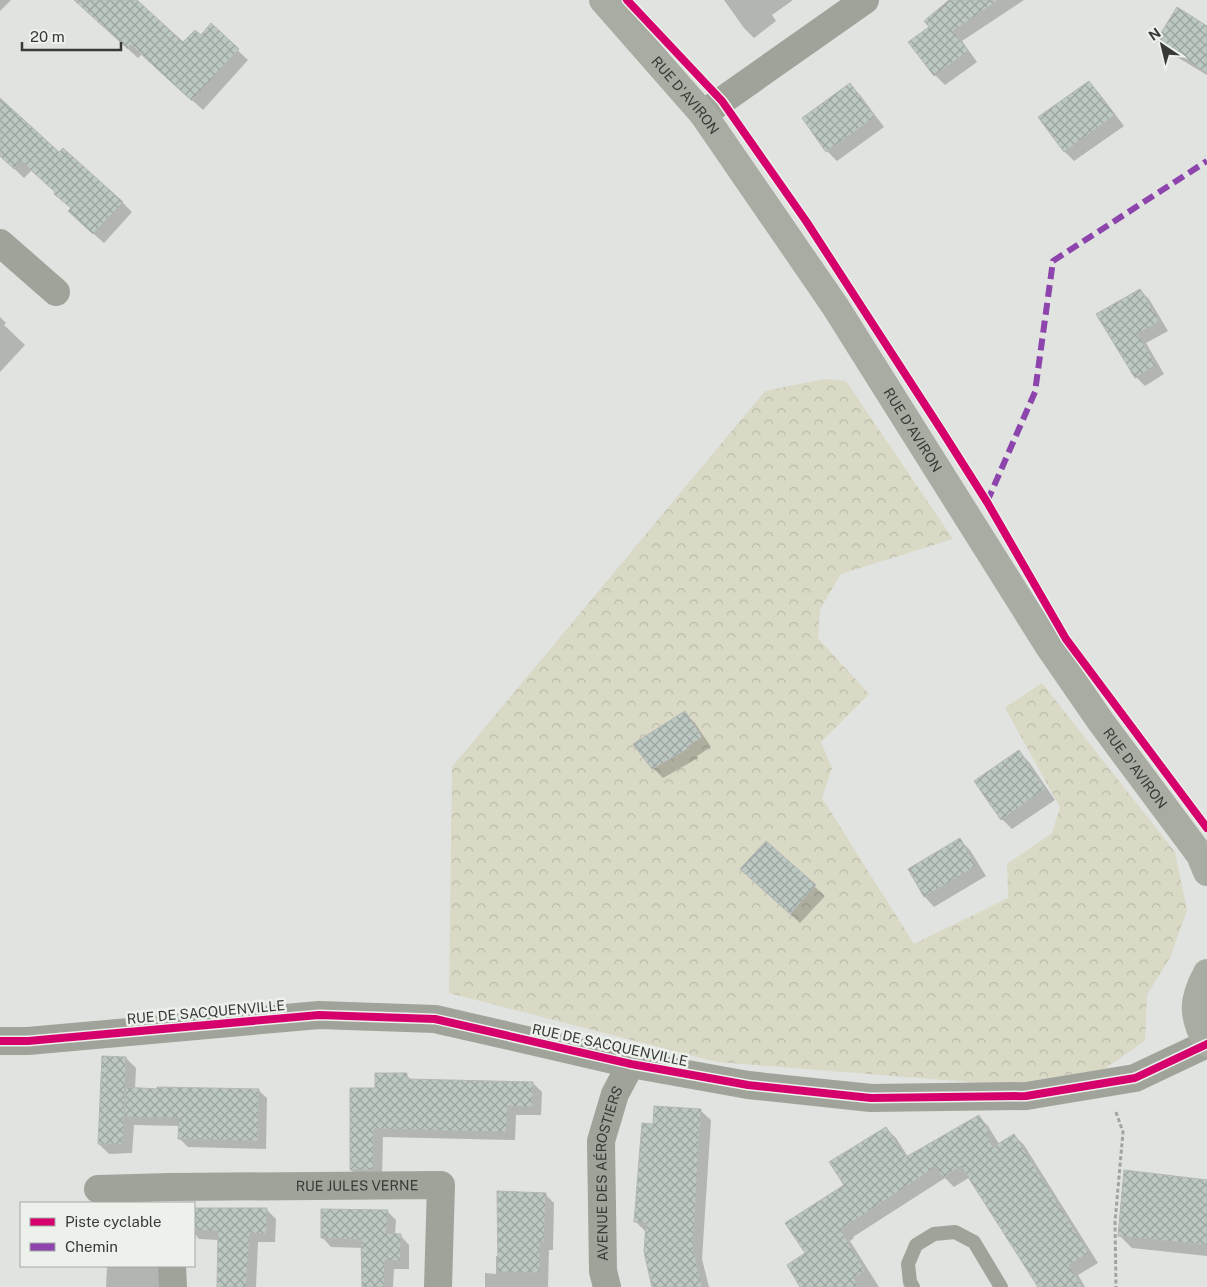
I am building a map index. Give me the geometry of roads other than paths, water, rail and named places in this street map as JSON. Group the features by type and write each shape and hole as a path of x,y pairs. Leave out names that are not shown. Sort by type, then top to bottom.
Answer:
{"street":[{"name":"RUE D'AVIRON","path":"603,0 703,114 840,314 1048,645 1101,722 1200,855 1207,872"},
{"path":"703,114 865,0"},
{"path":"0,243 56,292"},
{"path":"1207,973 1198,988 1195,1008 1198,1027 1207,1043"},
{"name":"RUE DE SACQUENVILLE","path":"0,1040 28,1041 319,1015 435,1019 631,1064 748,1085 871,1098 1026,1096 1106,1083 1135,1078 1207,1043"},
{"name":"AVENUE DES AÉROSTIERS","path":"607,1287 603,1271 601,1140 615,1094 631,1064"},
{"name":"RUE JULES VERNE","path":"98,1189 170,1195 441,1185 438,1287"},
{"path":"172,1267 173,1287"}],"lane":[{"path":"913,1287 910,1282 908,1264 916,1245 934,1234 955,1232 974,1242 1001,1287"}]}
